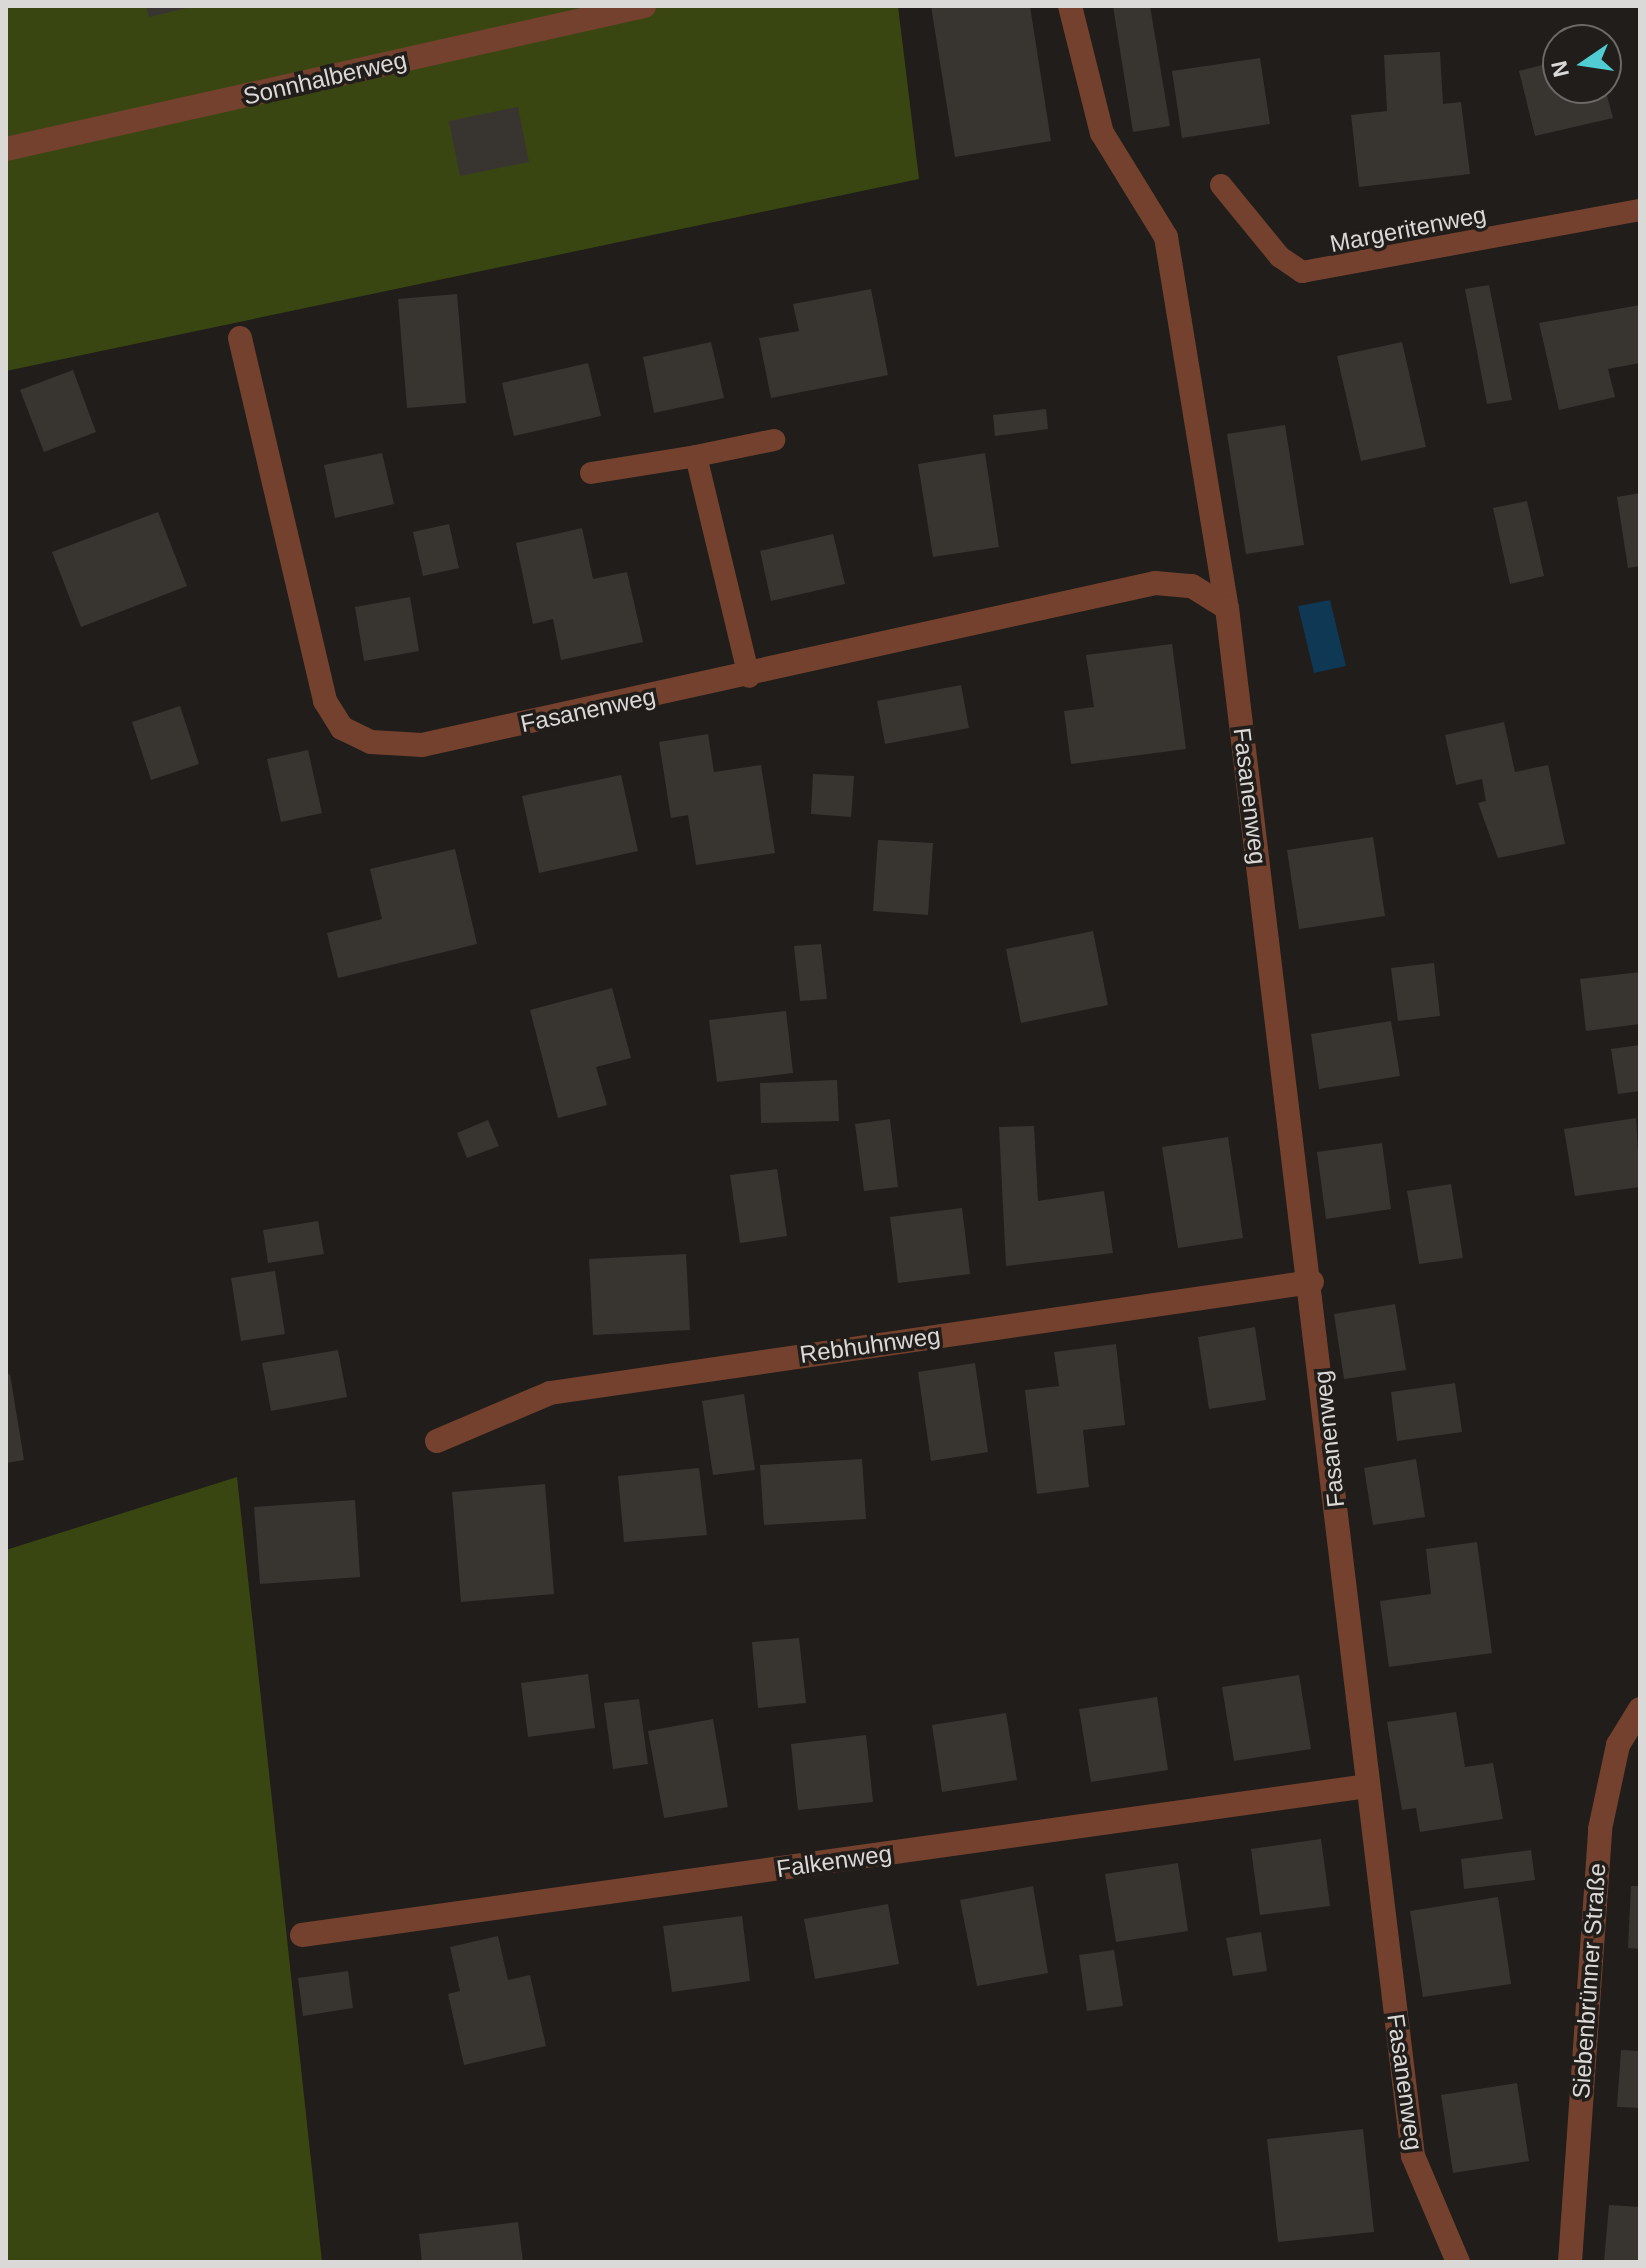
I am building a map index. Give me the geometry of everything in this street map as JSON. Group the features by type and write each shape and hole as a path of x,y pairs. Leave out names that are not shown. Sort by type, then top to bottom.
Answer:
{"street":[{"name":"Sonnhalberweg","path":"6,149 644,6"},
{"name":"Fasanenweg","path":"1070,6 1102,133 1166,237 1227,608 1312,1282 1367,1786 1413,2156 1458,2262"},
{"name":"Fasanenweg","path":"240,338 325,701 342,728 371,742 422,745 749,677 1155,583 1192,586 1227,608"},
{"name":"Rebhuhnweg","path":"437,1441 550,1393 1312,1282"},
{"name":"Siebenbrünner Straße","path":"1570,2262 1600,1829 1618,1745 1640,1709"},
{"name":"Falkenweg","path":"302,1935 1367,1786"}],"lane":[{"name":"Margeritenweg","path":"1221,185 1280,257 1302,272 1640,210"},
{"path":"591,473 774,440"},
{"path":"696,456 749,677"}],"green space":[{"path":"6,6 898,6 919,179 6,371"},
{"path":"237,1477 322,2262 6,2262 6,1550"}],"water":[{"path":"1330,600 1346,666 1314,673 1298,606"}],"building":[{"path":"146,6 191,6 191,7 149,17"},
{"path":"931,6 1030,6 1051,141 955,157"},
{"path":"1113,6 1150,6 1170,126 1133,132"},
{"path":"1440,52 1443,104 1461,102 1470,174 1359,187 1351,115 1387,111 1384,55"},
{"path":"1260,58 1270,124 1182,138 1172,71"},
{"path":"1542,65 1542,104 1609,104 1613,118 1535,136 1519,71"},
{"path":"518,107 529,162 460,176 449,121"},
{"path":"1489,285 1512,400 1487,404 1465,289"},
{"path":"871,289 888,375 771,398 759,338 799,331 793,304"},
{"path":"457,294 466,403 407,408 398,299"},
{"path":"1640,305 1640,363 1608,369 1615,397 1559,410 1539,323"},
{"path":"711,342 724,398 654,413 643,357"},
{"path":"1402,342 1426,447 1361,461 1337,356"},
{"path":"588,363 601,416 514,436 502,383"},
{"path":"73,370 96,432 44,452 20,390"},
{"path":"1046,409 1048,429 995,436 993,415"},
{"path":"1285,425 1304,545 1246,554 1227,434"},
{"path":"382,453 394,504 335,518 324,465"},
{"path":"985,453 999,547 933,557 918,464"},
{"path":"1640,493 1640,566 1628,568 1617,497"},
{"path":"1527,501 1544,576 1510,584 1493,508"},
{"path":"158,512 187,586 81,627 52,552"},
{"path":"449,524 459,568 423,576 413,532"},
{"path":"582,528 593,579 627,572 643,642 561,660 553,619 533,624 516,543"},
{"path":"833,534 845,584 771,601 760,551"},
{"path":"410,597 419,651 364,661 355,607"},
{"path":"1172,644 1186,749 1071,764 1064,711 1094,707 1086,655"},
{"path":"961,685 969,728 885,744 877,701"},
{"path":"180,706 199,764 151,780 132,722"},
{"path":"1504,722 1515,772 1548,765 1565,844 1498,858 1478,803 1486,801 1482,779 1456,785 1445,735"},
{"path":"708,734 714,772 761,765 775,853 696,865 688,815 671,818 659,742"},
{"path":"308,750 322,813 281,822 267,759"},
{"path":"813,774 854,776 851,817 811,814"},
{"path":"621,775 638,851 539,873 522,796"},
{"path":"1373,837 1385,916 1299,929 1287,850"},
{"path":"878,840 933,843 928,915 873,911"},
{"path":"455,849 477,944 338,978 327,933 382,919 370,869"},
{"path":"1093,931 1108,1005 1021,1023 1006,949"},
{"path":"821,944 827,999 800,1001 794,946"},
{"path":"1434,963 1440,1016 1398,1021 1391,968"},
{"path":"1640,972 1640,1024 1586,1031 1580,979"},
{"path":"612,988 631,1058 596,1067 607,1105 558,1118 530,1010"},
{"path":"786,1011 793,1073 717,1082 709,1020"},
{"path":"1391,1021 1400,1076 1319,1089 1311,1034"},
{"path":"1640,1045 1640,1091 1618,1094 1611,1049"},
{"path":"837,1080 839,1121 761,1123 760,1083"},
{"path":"1636,1118 1640,1187 1575,1196 1564,1129"},
{"path":"890,1119 898,1187 864,1191 855,1124"},
{"path":"488,1120 499,1146 467,1158 457,1133"},
{"path":"1034,1126 1038,1201 1104,1191 1113,1253 1006,1266 999,1127"},
{"path":"1228,1137 1243,1238 1178,1248 1162,1147"},
{"path":"1382,1143 1391,1209 1326,1219 1317,1152"},
{"path":"777,1169 787,1236 740,1243 730,1175"},
{"path":"1451,1184 1463,1258 1419,1264 1407,1191"},
{"path":"962,1208 970,1274 898,1283 890,1217"},
{"path":"318,1221 324,1254 268,1263 263,1230"},
{"path":"686,1254 690,1330 593,1335 589,1259"},
{"path":"275,1271 285,1334 241,1341 231,1278"},
{"path":"1395,1304 1406,1370 1344,1379 1334,1314"},
{"path":"1255,1327 1266,1400 1209,1409 1198,1337"},
{"path":"1116,1344 1125,1425 1083,1430 1089,1487 1037,1494 1025,1390 1059,1386 1054,1352"},
{"path":"338,1350 347,1397 271,1411 262,1363"},
{"path":"975,1363 988,1452 931,1461 918,1372"},
{"path":"10,1374 24,1460 6,1463 6,1375"},
{"path":"1455,1383 1462,1432 1397,1441 1391,1392"},
{"path":"744,1394 755,1470 713,1475 702,1401"},
{"path":"862,1459 866,1519 764,1525 760,1465"},
{"path":"1416,1459 1425,1517 1373,1525 1364,1468"},
{"path":"699,1468 707,1535 624,1542 618,1476"},
{"path":"545,1484 554,1594 461,1602 452,1492"},
{"path":"355,1500 360,1577 260,1584 254,1507"},
{"path":"1477,1542 1492,1653 1389,1667 1380,1601 1431,1594 1426,1549"},
{"path":"799,1638 806,1703 758,1708 752,1642"},
{"path":"588,1674 595,1728 528,1737 521,1683"},
{"path":"1299,1675 1311,1749 1234,1761 1222,1687"},
{"path":"1157,1697 1168,1770 1091,1782 1079,1709"},
{"path":"639,1699 648,1764 613,1769 604,1703"},
{"path":"1456,1712 1465,1767 1493,1763 1503,1819 1420,1832 1416,1808 1402,1810 1387,1722"},
{"path":"1006,1713 1017,1780 942,1792 932,1725"},
{"path":"713,1719 728,1807 664,1818 648,1731"},
{"path":"866,1735 873,1802 798,1810 791,1744"},
{"path":"1321,1839 1330,1906 1260,1915 1251,1849"},
{"path":"1531,1850 1535,1880 1464,1889 1461,1859"},
{"path":"1178,1863 1188,1931 1116,1942 1105,1874"},
{"path":"1033,1886 1048,1973 977,1986 960,1900"},
{"path":"1631,1886 1640,1886 1640,1949 1628,1948"},
{"path":"1498,1897 1511,1984 1423,1997 1410,1911"},
{"path":"888,1904 899,1964 815,1979 804,1919"},
{"path":"742,1916 750,1981 672,1992 663,1926"},
{"path":"1261,1932 1267,1971 1233,1976 1226,1938"},
{"path":"498,1936 508,1980 530,1975 546,2046 464,2065 448,1994 460,1991 450,1947"},
{"path":"1114,1950 1123,2006 1087,2011 1079,1955"},
{"path":"348,1971 353,2008 303,2016 298,1978"},
{"path":"1621,2050 1640,2051 1640,2108 1617,2107"},
{"path":"1517,2083 1529,2161 1453,2173 1441,2095"},
{"path":"1363,2129 1374,2232 1278,2242 1267,2139"},
{"path":"1609,2205 1640,2207 1640,2262 1604,2262"},
{"path":"518,2222 523,2262 422,2262 419,2234"}]}
